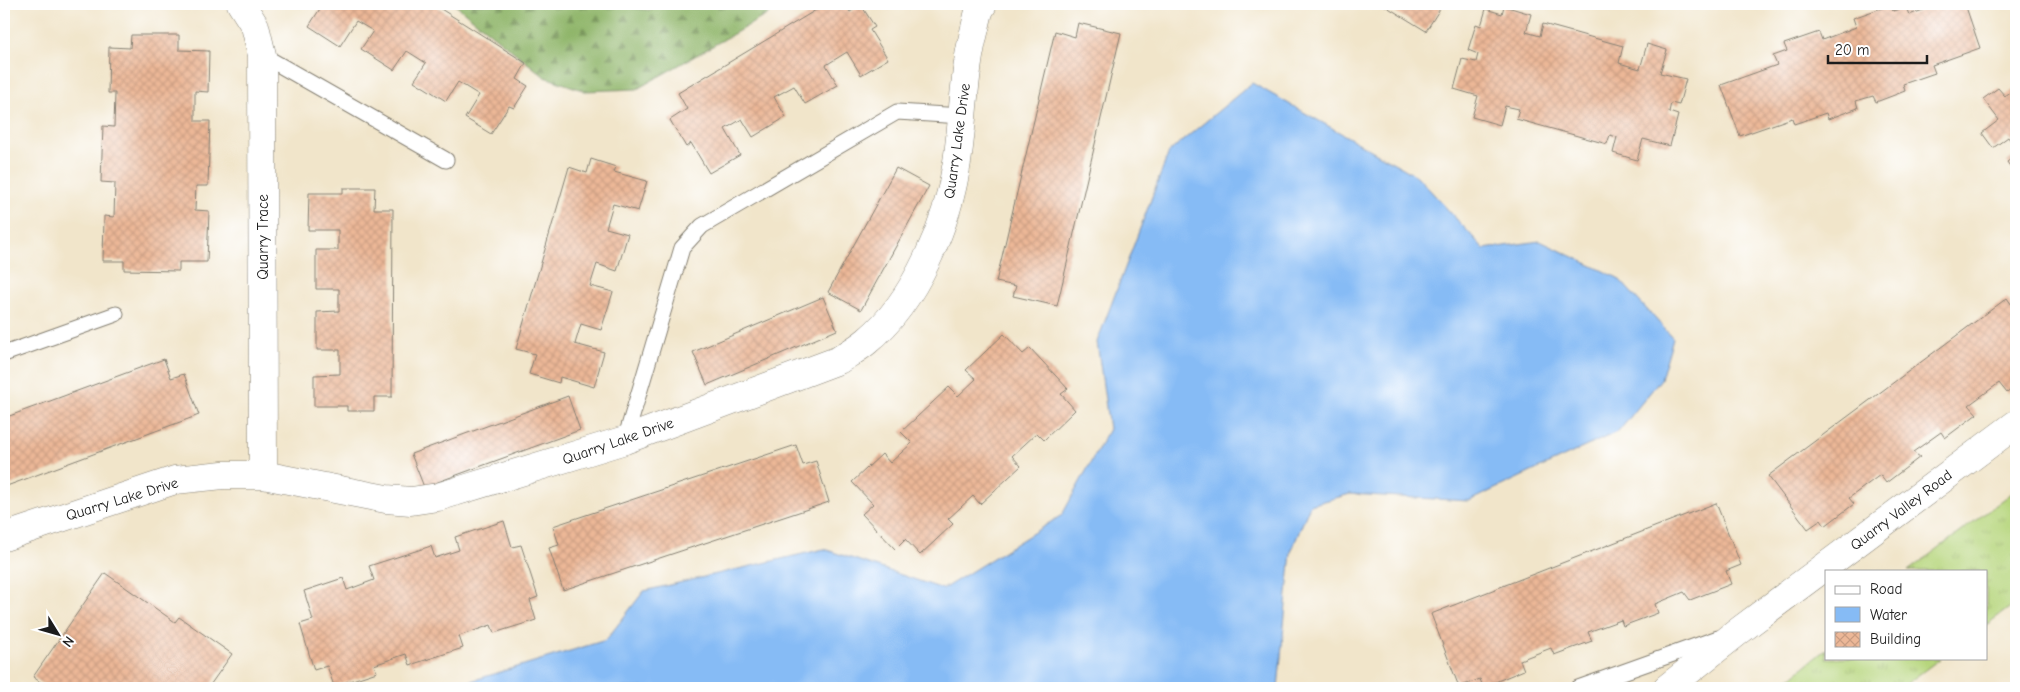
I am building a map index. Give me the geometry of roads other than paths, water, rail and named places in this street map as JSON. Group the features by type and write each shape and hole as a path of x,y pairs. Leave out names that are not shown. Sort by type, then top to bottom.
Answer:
{"street":[{"name":"Quarry Trace","path":"241,4 255,26 262,55 263,474"},
{"name":"Quarry Lake Drive","path":"4,537 175,480 223,475 263,474 386,499 411,501 438,497 625,440 838,360 867,341 891,317 912,286 940,232 949,206 957,162 968,63 979,11 983,4"},
{"name":"Quarry Valley Road","path":"1667,688 1739,631 2016,424"}],"lane":[{"path":"262,55 446,160"},
{"path":"625,440 682,248 702,226 898,112 962,116"},
{"path":"4,354 116,314"},
{"path":"1578,688 1739,631"}],"water":[{"path":"1252,83 1417,176 1484,249 1540,241 1618,278 1673,338 1661,379 1619,431 1469,501 1350,494 1310,505 1291,552 1278,688 448,688 606,640 644,591 824,549 943,589 1062,515 1109,429 1097,342 1169,152"}]}
